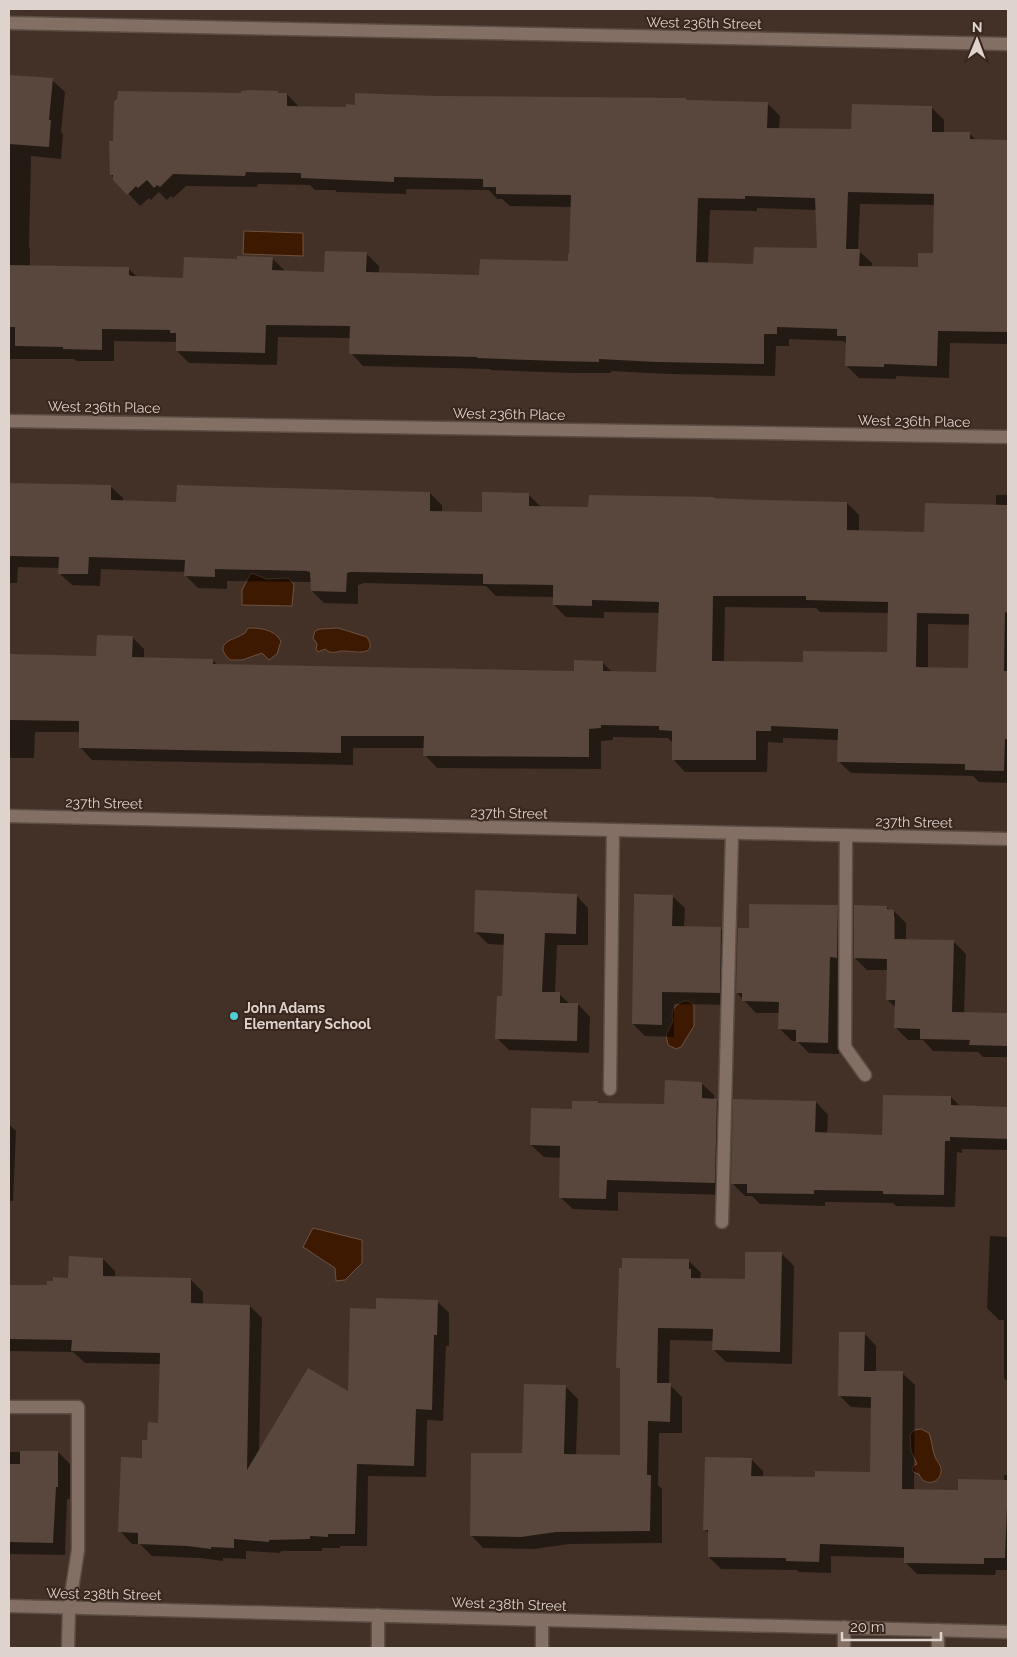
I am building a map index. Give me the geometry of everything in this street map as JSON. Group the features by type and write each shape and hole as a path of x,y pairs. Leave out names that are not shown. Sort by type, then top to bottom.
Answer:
{"street":[{"name":"West 236th Street","path":"9,23 1008,44"},
{"name":"West 236th Place","path":"9,421 1008,437"},
{"name":"237th Street","path":"9,816 1008,839"},
{"path":"610,1089 613,830"},
{"path":"722,1222 732,833"},
{"path":"846,835 845,1047 865,1074"},
{"path":"9,1407 78,1407 78,1550 69,1608 68,1648"},
{"name":"West 238th Street","path":"9,1606 1008,1632"},
{"path":"378,1616 378,1648"},
{"path":"542,1620 542,1648"},
{"path":"844,1627 844,1648"},
{"path":"938,1630 938,1648"}],"shaded area":[{"path":"244,231 303,233 303,256 243,254"},
{"path":"251,573 267,579 288,578 294,584 292,606 242,605 242,590"},
{"path":"248,628 266,630 275,634 281,641 277,654 269,660 262,653 242,660 230,660 223,649 224,645 245,633"},
{"path":"338,628 367,637 370,648 362,652 329,652 325,649 318,652 316,649 317,644 313,638 315,631"},
{"path":"684,1001 689,1001 694,1005 694,1026 681,1047 676,1049 668,1045 666,1035 673,1021 672,1014 674,1009"},
{"path":"313,1228 362,1240 362,1263 345,1280 336,1281 335,1268 303,1247"},
{"path":"921,1429 929,1433 935,1457 941,1467 940,1476 934,1482 924,1481 919,1474 912,1470 913,1466 917,1464 911,1451 910,1434 915,1430"}],"building":[{"path":"9,75 53,78 49,120 51,120 49,147 9,144"},
{"path":"118,91 241,93 241,91 278,91 278,93 287,93 287,106 346,107 346,104 355,105 355,93 438,96 686,98 686,100 768,102 767,128 851,129 852,104 932,106 932,132 970,132 970,139 1008,140 1008,332 938,331 937,366 884,364 884,367 845,366 846,336 837,336 837,329 777,327 777,334 764,334 764,364 599,359 599,362 349,354 350,326 266,325 265,353 176,351 176,333 170,333 170,330 102,329 102,350 15,346 15,327 9,327 9,265 129,267 129,275 132,276 183,278 184,257 237,259 237,256 273,257 272,270 324,272 325,251 367,252 366,272 479,275 480,259 568,261 571,195 496,194 496,187 483,187 483,179 394,177 394,182 301,178 301,173 246,172 245,176 173,174 160,187 157,185 154,188 147,180 138,188 136,186 127,195 113,180 113,175 110,175 109,141 113,141 114,101 117,99","holes":["848,192 934,194 933,253 918,253 918,267 859,266 860,249 846,249","745,196 815,198 817,248 754,247 753,264 696,262 698,198 745,199"]},
{"path":"9,483 111,485 111,500 176,502 177,485 430,492 430,511 482,512 482,492 529,493 529,506 588,507 589,495 847,502 847,530 924,532 925,503 1008,505 1008,613 1005,612 1004,671 1008,671 1008,739 1005,739 1004,771 965,770 965,764 837,762 838,729 771,726 771,731 756,731 756,760 672,760 672,731 659,730 659,726 601,725 601,728 589,729 589,757 423,756 424,736 341,736 341,753 79,748 79,721 9,720 9,654 96,656 97,635 133,636 132,657 213,659 213,664 574,671 574,660 603,661 603,671 656,672 659,602 592,600 592,606 553,605 553,585 483,584 483,574 351,572 347,573 346,592 311,591 310,572 306,571 215,569 215,577 184,576 185,560 89,557 88,574 58,574 59,557 9,556","holes":["713,596 806,596 806,600 888,602 887,652 803,651 803,662 712,661","917,613 969,614 968,668 916,667"]},
{"path":"475,890 577,894 576,934 545,933 542,992 560,992 560,1003 578,1003 577,1041 495,1039 497,996 502,996 504,934 474,932"},
{"path":"634,894 673,895 672,926 721,927 720,993 662,992 662,1025 632,1024"},
{"path":"749,904 838,905 837,958 830,957 828,1043 796,1042 796,1030 778,1029 779,1002 742,1001 742,993 736,993 738,928 749,928"},
{"path":"854,905 887,906 887,909 894,910 894,939 954,940 952,1012 1008,1013 1008,1046 969,1045 970,1040 920,1039 920,1029 894,1028 895,1000 886,1000 887,959 854,958"},
{"path":"665,1080 702,1082 702,1098 717,1099 715,1183 607,1180 606,1199 559,1198 560,1146 530,1145 531,1108 572,1109 572,1101 664,1104"},
{"path":"883,1095 951,1096 951,1105 1008,1107 1008,1139 950,1137 950,1141 945,1141 944,1195 883,1194 883,1191 814,1190 814,1194 747,1193 747,1184 731,1184 733,1099 816,1101 815,1132 882,1135"},
{"path":"745,1252 782,1252 780,1352 712,1350 713,1329 658,1328 657,1383 671,1383 670,1422 648,1421 647,1475 651,1475 650,1531 556,1532 521,1537 470,1536 471,1453 522,1453 524,1384 566,1385 564,1454 620,1455 620,1368 616,1368 619,1268 622,1268 622,1258 689,1259 691,1278 745,1279"},
{"path":"69,1256 103,1258 103,1276 191,1278 191,1303 250,1305 247,1470 308,1368 348,1391 350,1308 376,1309 376,1298 438,1300 437,1335 434,1335 432,1410 416,1409 414,1466 357,1464 355,1534 328,1534 328,1537 310,1536 310,1539 269,1540 269,1542 234,1539 234,1548 211,1547 211,1549 138,1544 138,1533 118,1532 121,1457 142,1458 142,1440 147,1440 148,1422 158,1423 160,1353 71,1351 72,1340 9,1339 9,1285 47,1285 47,1281 53,1281 53,1277 68,1278"},
{"path":"839,1332 865,1332 864,1371 903,1371 902,1489 958,1490 958,1479 1008,1480 1005,1558 984,1558 984,1564 904,1563 904,1547 820,1544 819,1562 786,1561 786,1558 708,1557 708,1530 703,1530 705,1457 752,1458 751,1476 815,1477 815,1471 870,1472 871,1397 838,1396"},
{"path":"20,1451 58,1451 58,1487 56,1487 53,1543 9,1542 9,1464 20,1464"}],"place":[{"name":"John Adams Elementary School","path":"234,1016"}]}
